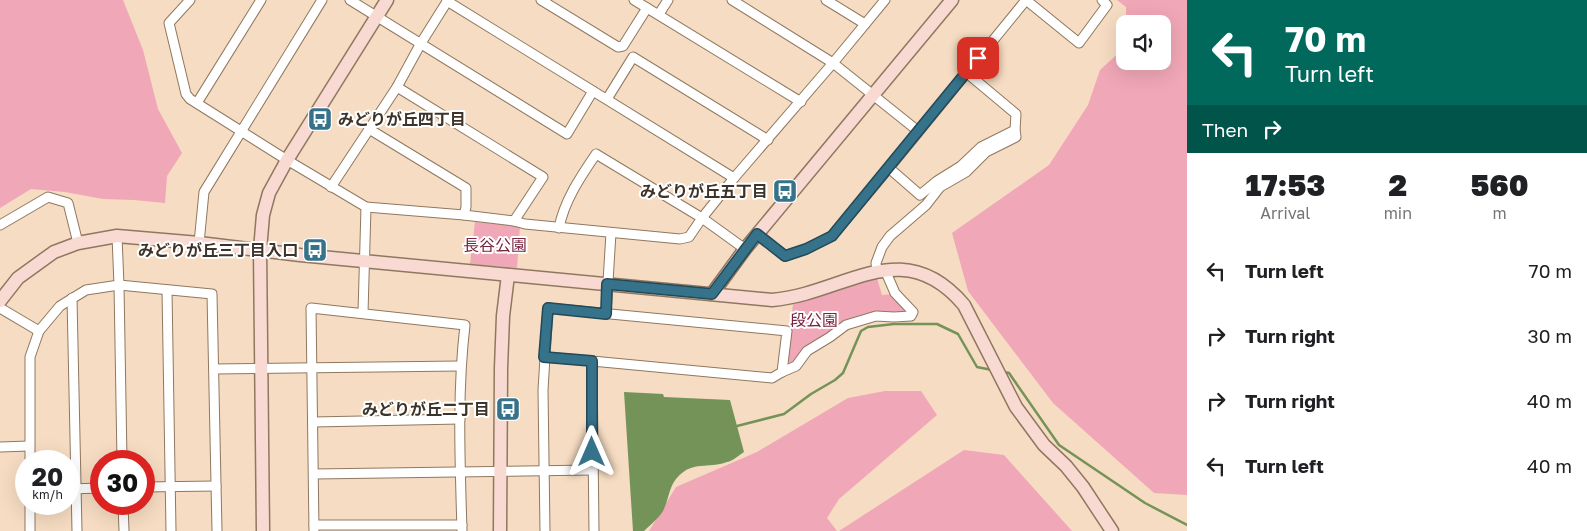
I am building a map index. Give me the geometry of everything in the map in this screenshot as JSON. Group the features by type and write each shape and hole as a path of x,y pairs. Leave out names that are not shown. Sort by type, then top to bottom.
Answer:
{"street":[{"path":"190,0 169,23 186,94 242,132 366,207 464,215 559,228 680,239 689,236 734,178 801,102 885,0"},
{"path":"197,103 261,0"},
{"path":"199,243 204,192 322,0"},
{"path":"350,0 567,134 593,91"},
{"path":"263,531 260,250 263,215 269,193 287,160 387,0"},
{"path":"541,0 618,47 623,46 647,8"},
{"path":"634,0 801,102"},
{"path":"659,14 668,0"},
{"path":"732,0 833,63 918,132"},
{"path":"826,0 865,24"},
{"path":"712,294 757,234 952,0"},
{"path":"757,234 785,256 806,249 832,236 890,168 1026,0 1079,44 1107,5 1102,0"},
{"path":"331,187 397,86 421,43 448,1 734,178"},
{"path":"607,99 634,57 768,140"},
{"path":"544,357 772,378 796,366 807,351 846,325 876,316 911,316 913,312 881,271 878,256 882,247 890,236 926,205 940,187 966,172 986,152 1016,137 1016,114 967,73"},
{"path":"397,86 543,177 514,221"},
{"path":"369,129 466,188 464,215"},
{"path":"890,168 920,195 937,181 961,166 981,147 1015,130"},
{"path":"559,228 561,217 582,174 596,154 702,218 745,249"},
{"path":"0,225 48,197 68,203 78,243"},
{"path":"363,313 366,207"},
{"path":"606,314 611,233"},
{"path":"0,301 18,278 54,252 78,243 117,236 772,300 790,298 881,271 920,272 930,276 953,293 964,305 1016,406 1044,445 1066,466 1083,487 1112,531"},
{"path":"117,236 120,285 122,450"},
{"path":"500,531 503,316 508,275"},
{"path":"29,450 30,357 39,331 60,306 86,290 120,285 212,294 217,531"},
{"path":"167,290 171,531"},
{"path":"72,298 73,450"},
{"path":"0,308 39,331"},
{"path":"311,308 465,325 460,366 459,470 462,528 314,528 311,308"},
{"path":"545,531 543,390 548,308 788,331 782,372"},
{"path":"592,361 594,531"},
{"path":"214,368 460,366"},
{"path":"313,422 460,419"},
{"path":"0,447 29,446"},
{"path":"314,474 459,470 545,472 592,470"},
{"path":"155,487 216,486"},
{"path":"30,515 30,531"},
{"path":"75,515 77,531"},
{"path":"123,515 124,531"}],"green space":[{"path":"0,0 123,0 143,50 158,109 182,153 167,176 165,203 103,199 65,192 31,189 0,208"},
{"path":"1117,0 1187,0 1187,495 1154,493 1053,403 968,291 952,233 1049,165 1088,105 1100,70 1116,55 1116,70 1171,70 1171,15 1126,15 1126,7"},
{"name":"長谷公園","path":"475,222 520,226 517,268 470,264"},
{"name":"段公園","path":"877,278 882,295 894,294 908,311 906,314 846,322 792,365 787,360 793,304"},
{"path":"885,391 921,391 937,415 839,499 827,518 837,531 649,531 676,487 757,452 848,398"},
{"path":"964,450 1004,455 1072,531 839,531"}],"shaded area":[{"path":"624,392 663,394 664,397 730,400 744,452 734,459 721,464 692,467 682,473 677,477 672,486 663,511 644,531 633,531"}],"waterway":[{"path":"737,426 784,414 811,394 835,380 843,373 861,331 868,327 894,324 937,324 958,334 977,367 992,370"},
{"path":"1004,372 1009,373 1059,445 1145,503 1187,525"}],"place":[{"name":"みどりが丘四丁目","path":"320,119"},
{"name":"みどりが丘五丁目","path":"785,191"},
{"name":"みどりが丘三丁目入口","path":"315,250"},
{"name":"みどりが丘二丁目","path":"508,409"}],"route":[{"path":"592,452 592,361 544,357 548,308 606,314 607,284 712,294 757,234 785,256 806,249 832,236 890,168 978,58"}]}
